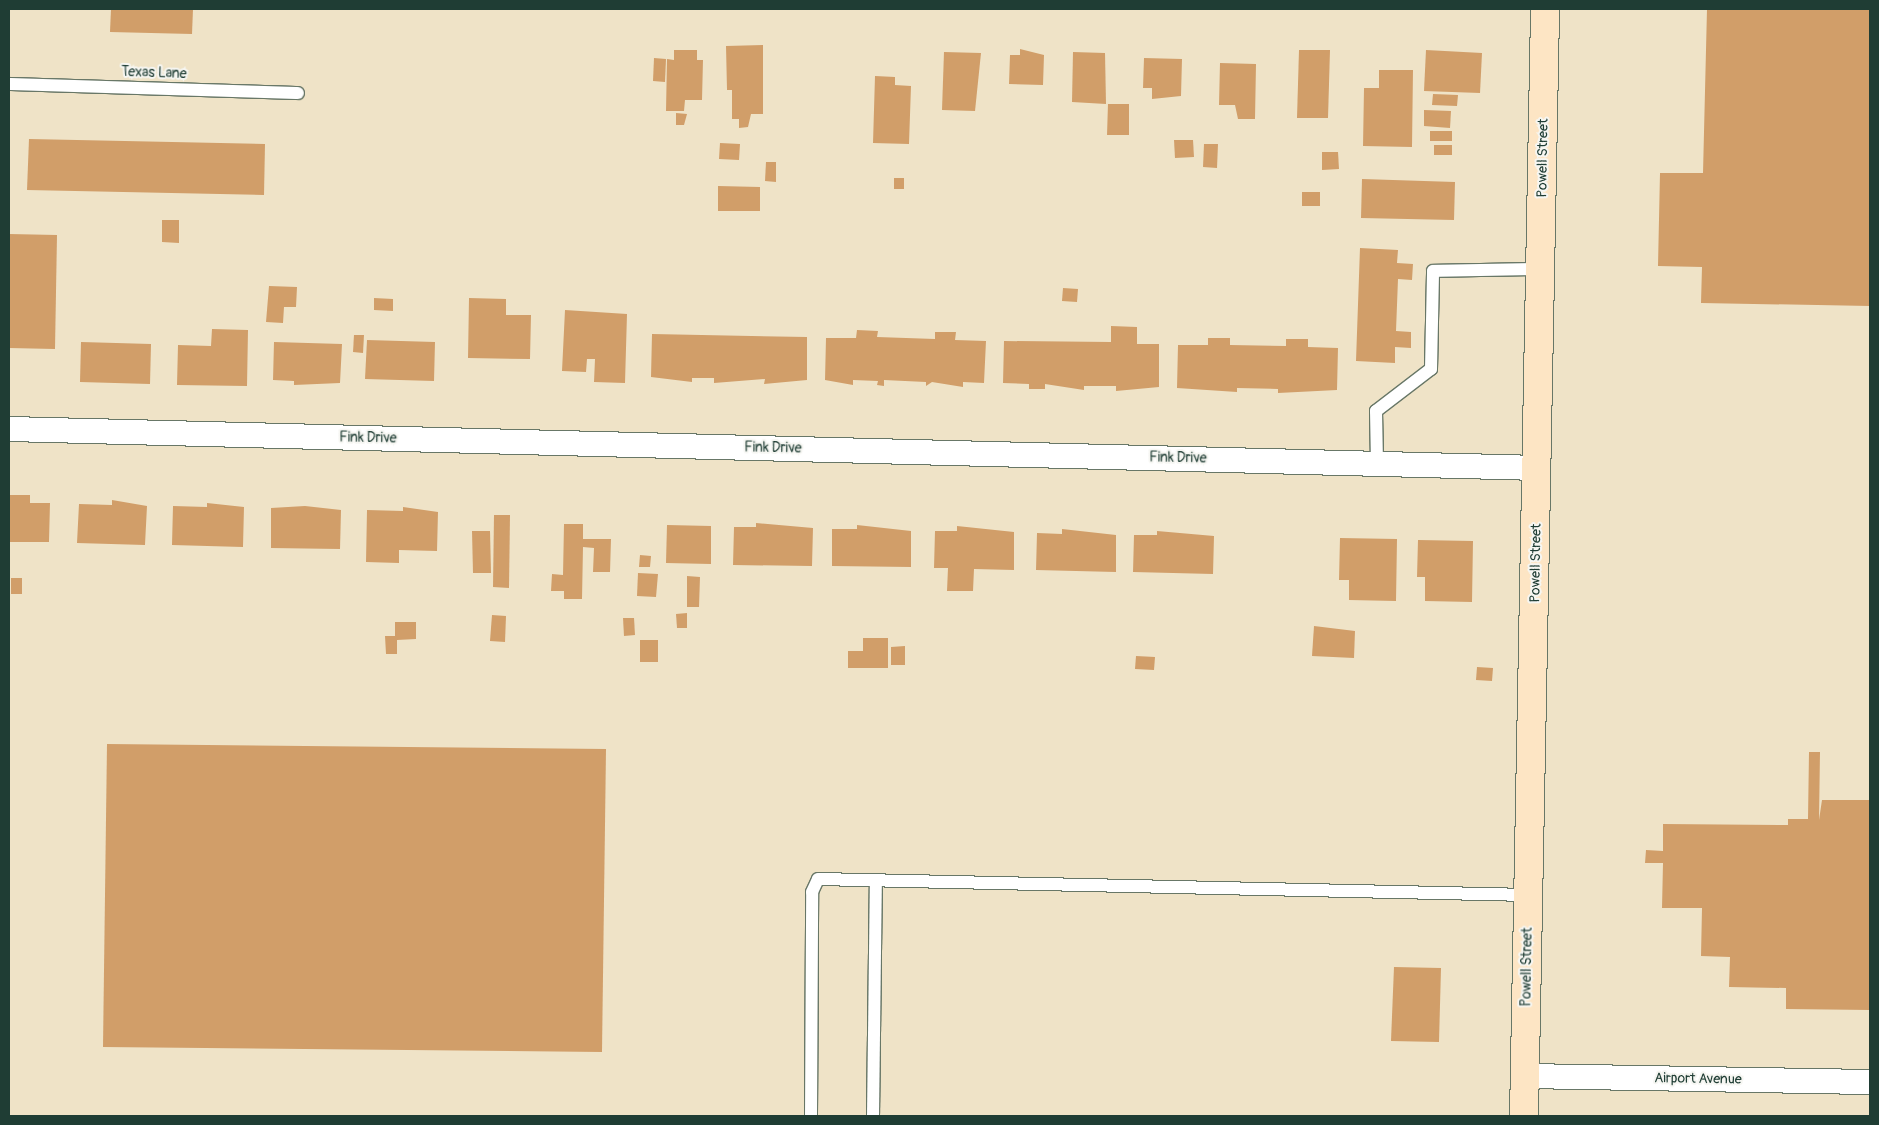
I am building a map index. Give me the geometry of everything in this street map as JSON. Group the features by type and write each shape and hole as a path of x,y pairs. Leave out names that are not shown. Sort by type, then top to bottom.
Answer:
{"street":[{"name":"Powell Street","path":"1524,1116 1538,468 1545,9"},
{"name":"Fink Drive","path":"9,429 1538,468"},
{"name":"Airport Avenue","path":"1525,1076 1870,1082"}],"lane":[{"name":"Texas Lane","path":"9,84 298,93"},
{"path":"1377,463 1376,411 1431,370 1433,271 1541,269"},
{"path":"811,1116 812,892 818,879 1529,895"},
{"path":"873,1116 876,880"}],"building":[{"path":"111,9 193,9 192,34 110,32"},
{"path":"1707,9 1870,9 1870,306 1701,303 1702,267 1658,266 1660,173 1703,173"},
{"path":"763,45 763,114 751,114 748,127 739,128 739,119 732,119 732,90 727,90 726,46"},
{"path":"1020,49 1044,55 1043,85 1009,84 1010,55 1020,55"},
{"path":"674,50 697,50 697,60 703,60 702,100 685,100 684,111 666,111 667,59 674,60"},
{"path":"1299,50 1330,50 1328,118 1297,118"},
{"path":"1426,50 1482,53 1480,93 1424,91"},
{"path":"944,52 981,53 975,111 942,110"},
{"path":"1073,52 1105,53 1106,104 1072,102"},
{"path":"654,58 666,59 665,82 653,81"},
{"path":"1144,58 1182,59 1181,96 1152,99 1152,88 1143,88"},
{"path":"1220,63 1256,64 1255,119 1238,119 1235,105 1219,105"},
{"path":"1379,70 1413,70 1412,147 1363,146 1364,88 1379,88"},
{"path":"875,76 895,77 895,85 911,86 909,144 873,143"},
{"path":"1433,94 1458,95 1457,106 1432,105"},
{"path":"1108,104 1129,104 1129,135 1107,135"},
{"path":"1424,110 1451,111 1450,128 1424,126"},
{"path":"676,113 687,114 684,125 676,125"},
{"path":"1430,131 1452,131 1452,141 1430,141"},
{"path":"29,139 265,144 264,195 27,190"},
{"path":"1174,140 1193,140 1194,157 1175,158"},
{"path":"720,143 740,144 739,160 719,159"},
{"path":"1204,144 1218,144 1217,168 1203,167"},
{"path":"1434,145 1452,145 1452,155 1434,155"},
{"path":"1322,152 1338,152 1339,169 1322,170"},
{"path":"766,162 776,162 776,182 765,181"},
{"path":"894,178 904,178 904,189 894,189"},
{"path":"1362,179 1455,182 1454,220 1361,218"},
{"path":"718,186 760,187 760,211 718,211"},
{"path":"1302,192 1320,192 1320,206 1302,206"},
{"path":"162,220 179,220 179,243 162,242"},
{"path":"9,234 57,235 55,349 9,348"},
{"path":"1360,248 1398,250 1397,263 1413,264 1412,280 1398,279 1396,331 1411,332 1411,348 1395,347 1395,363 1356,361"},
{"path":"269,286 297,287 296,307 284,307 283,323 266,322"},
{"path":"1063,288 1078,289 1077,302 1062,301"},
{"path":"374,298 393,299 393,311 374,310"},
{"path":"469,298 506,299 506,315 531,315 530,359 468,358"},
{"path":"565,310 627,314 625,383 594,382 595,359 587,359 586,372 562,371"},
{"path":"1111,326 1137,327 1137,344 1159,344 1159,387 1116,391 1116,386 1084,386 1084,390 1045,384 1045,389 1029,389 1029,384 1003,383 1004,341 1111,342"},
{"path":"212,329 248,330 247,386 177,385 178,345 211,346"},
{"path":"857,330 878,331 877,337 935,339 935,332 956,332 955,340 986,341 984,383 963,382 963,387 932,382 926,386 926,382 884,380 884,386 877,385 878,381 853,380 853,385 825,380 826,338 856,338"},
{"path":"652,334 807,337 807,380 764,384 765,379 714,383 714,378 692,378 692,382 651,377"},
{"path":"354,335 364,335 363,353 353,352"},
{"path":"1208,338 1230,338 1230,345 1286,346 1286,339 1308,339 1308,347 1338,348 1337,390 1278,393 1278,389 1237,388 1237,392 1177,388 1178,345 1208,345"},
{"path":"367,340 435,342 434,381 365,379"},
{"path":"81,342 151,344 150,384 80,382"},
{"path":"274,342 342,344 340,383 294,385 294,381 273,380"},
{"path":"9,495 30,495 30,503 50,503 49,542 9,542"},
{"path":"112,500 147,506 145,545 77,543 79,504 112,505"},
{"path":"207,503 244,507 243,547 172,545 173,506 207,507"},
{"path":"305,506 341,510 340,549 271,548 271,508"},
{"path":"403,507 438,512 437,551 399,550 399,563 366,562 367,510 403,511"},
{"path":"494,515 510,515 509,588 493,587"},
{"path":"756,523 813,528 812,566 733,565 734,527 756,527"},
{"path":"564,524 583,524 583,539 611,539 610,572 593,572 594,548 583,547 582,599 564,599 564,591 551,591 552,574 563,575"},
{"path":"667,525 711,526 711,564 666,563"},
{"path":"857,525 911,531 911,567 832,566 832,529 857,529"},
{"path":"957,526 1014,532 1014,570 974,569 973,591 947,591 948,568 934,568 935,531 957,531"},
{"path":"1062,529 1116,535 1116,572 1036,570 1037,533 1062,534"},
{"path":"472,531 490,531 491,573 473,573"},
{"path":"1157,531 1214,536 1213,574 1133,572 1134,535 1157,535"},
{"path":"1340,538 1397,539 1396,601 1349,600 1349,580 1339,580"},
{"path":"1418,540 1473,541 1472,602 1425,601 1425,577 1417,577"},
{"path":"640,555 651,556 650,567 639,567"},
{"path":"638,573 658,574 656,597 637,596"},
{"path":"687,576 700,577 699,607 687,607"},
{"path":"11,578 22,578 22,594 11,594"},
{"path":"687,613 687,628 677,628 676,614"},
{"path":"492,615 506,616 505,642 490,641"},
{"path":"623,618 634,618 635,635 624,636"},
{"path":"395,622 416,622 416,639 397,640 397,654 386,654 385,636 395,636"},
{"path":"1314,626 1355,631 1354,658 1312,656"},
{"path":"863,638 888,638 888,668 848,668 848,651 863,651"},
{"path":"640,640 658,640 658,662 640,662"},
{"path":"905,646 905,665 891,665 891,647"},
{"path":"1136,656 1155,657 1154,670 1135,669"},
{"path":"1477,667 1493,668 1492,681 1476,680"},
{"path":"107,744 606,749 602,1052 103,1047"},
{"path":"1809,752 1820,752 1819,820 1822,800 1870,800 1870,1010 1786,1009 1786,988 1729,987 1730,957 1701,956 1702,908 1662,908 1663,863 1645,863 1646,850 1663,851 1663,824 1788,825 1788,819 1808,819"},
{"path":"1394,967 1441,968 1439,1042 1391,1041"}]}
